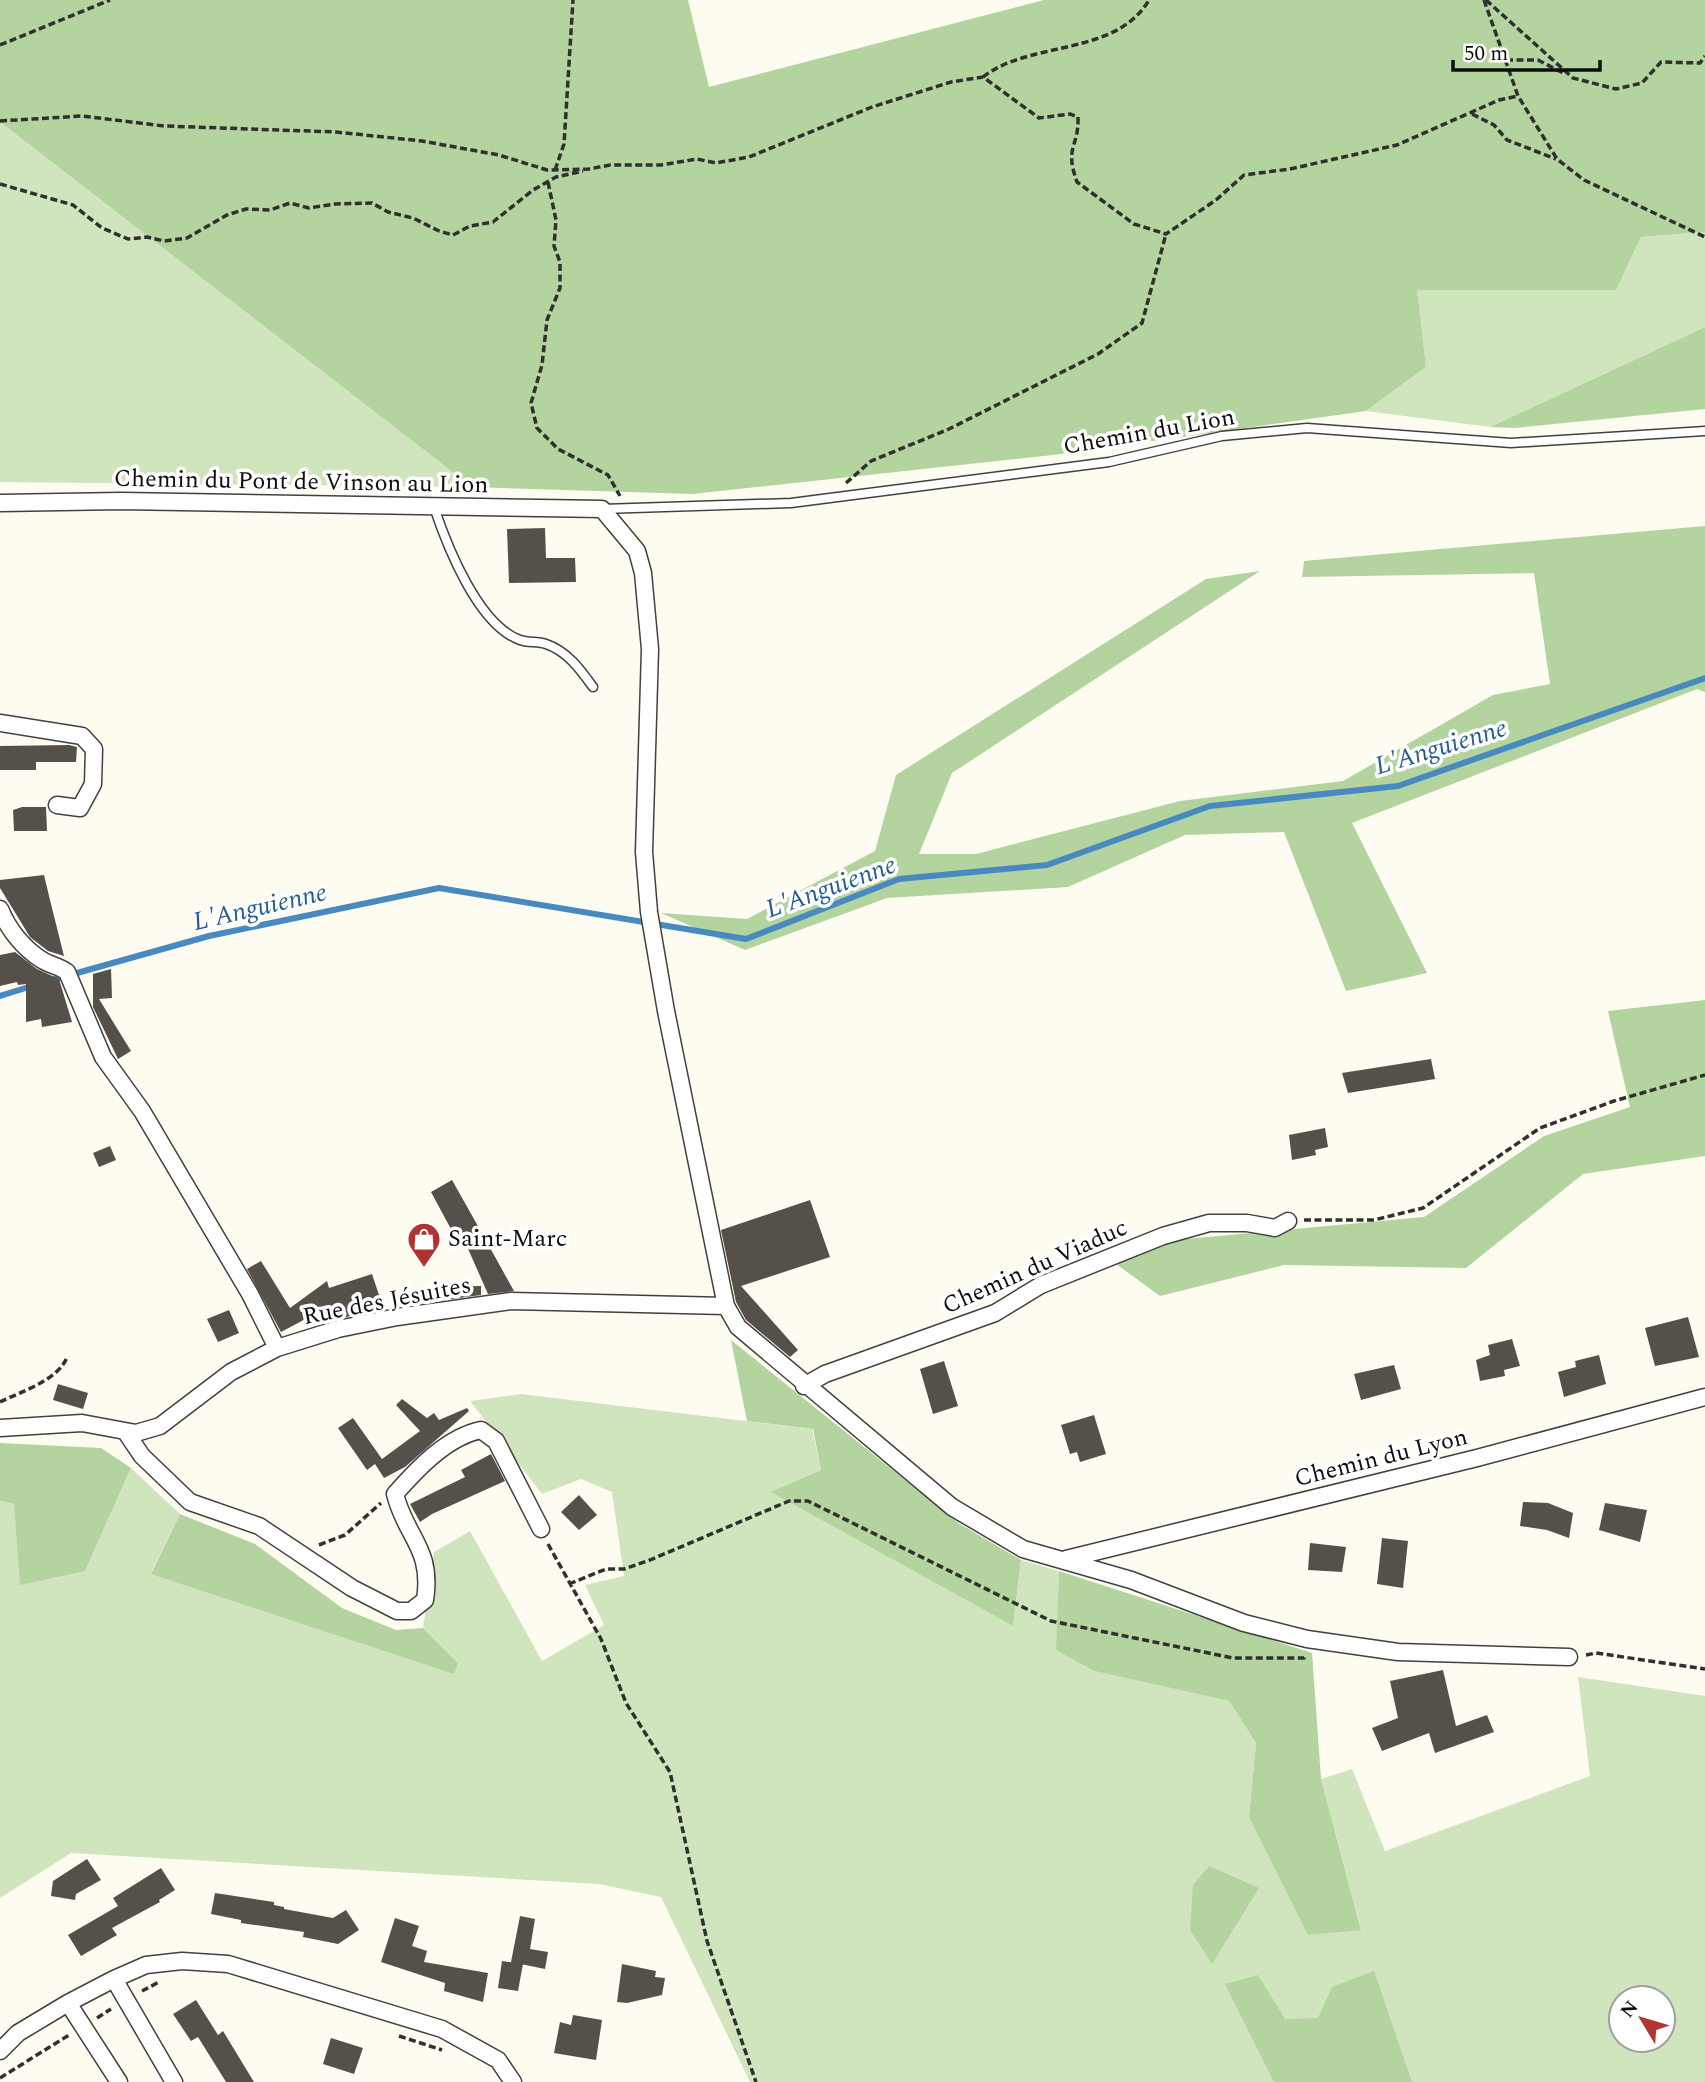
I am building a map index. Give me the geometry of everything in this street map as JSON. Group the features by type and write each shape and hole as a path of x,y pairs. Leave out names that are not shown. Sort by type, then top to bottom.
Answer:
{"street":[{"name":"Chemin du Pont de Vinson au Lion","path":"0,503 121,501 602,509"},
{"path":"602,509 637,551 643,573 650,649 644,852 649,912 726,1306 738,1327 804,1385 975,1523 1023,1549 1066,1559 1130,1580 1244,1623 1308,1639 1398,1652 1570,1657"},
{"path":"0,723 82,736 94,749 93,785 80,808 57,805"},
{"path":"0,909 7,927 23,944 41,960 69,976 103,1057 142,1111 250,1294 276,1348"},
{"name":"Chemin du Viaduc","path":"804,1385 825,1374 995,1313 1041,1285 1163,1236 1209,1223 1247,1223 1275,1228 1288,1221"},
{"name":"Rue des Jésuites","path":"0,1428 82,1423 136,1433 160,1426 231,1372 276,1348 338,1329 512,1301 726,1306"},
{"name":"Chemin du Lyon","path":"1066,1559 1478,1458 1705,1396"},
{"path":"125,1431 142,1456 190,1502 259,1526 352,1588 397,1611 411,1611 425,1600 428,1578 425,1557 396,1494 420,1465 469,1432 481,1430 496,1441 541,1529"},
{"path":"0,2051 18,2033 114,1979 146,1965 182,1961 228,1964 442,2029 498,2060 513,2082"},
{"path":"114,1979 174,2082"},
{"path":"68,2003 119,2082"}],"lane":[{"name":"Chemin du Lion","path":"602,509 791,503 1108,462 1222,436 1295,429 1511,443 1705,431"},
{"path":"434,508 461,576 499,624 519,640 545,643 561,651 593,687"}],"path":[{"path":"0,45 110,0"},
{"path":"555,170 564,144 573,0"},
{"path":"0,184 73,205 102,229 128,239 147,237 164,241 187,238 227,215 246,209 270,210 290,204 309,208 372,203 388,212 413,218 453,235 470,226 493,222 533,190 548,182 589,169 610,165 661,165 697,159 716,163 749,157 872,107 951,82 983,77 998,65 1100,38 1140,14 1149,0"},
{"path":"1485,0 1518,96 1557,159"},
{"path":"1485,0 1573,78"},
{"path":"1506,60 1538,60 1573,78 1616,89 1642,83 1661,62 1700,63 1705,56"},
{"path":"983,77 1039,118 1070,114 1078,117 1076,138 1070,152 1077,182 1134,224 1166,234"},
{"path":"828,498 871,461 949,429 1098,354 1142,323 1166,234 1216,200 1244,175 1290,169 1397,145 1499,100 1518,96"},
{"path":"1470,113 1482,116 1507,140 1557,159 1584,180 1705,237"},
{"path":"0,121 82,116 164,127 336,132 422,141 555,170 589,169"},
{"path":"548,182 556,220 554,246 559,262 560,288 548,314 542,365 531,403 537,428 551,442 580,462 608,475 617,486 620,496 609,499 602,509"},
{"path":"1288,1221 1374,1220 1423,1208 1540,1128 1614,1101 1705,1075"},
{"path":"0,1402 55,1374 64,1366 67,1357"},
{"path":"286,1544 314,1546 345,1535 374,1512 388,1495 396,1494"},
{"path":"569,1584 606,1569 624,1569 650,1560 789,1501 808,1501 1051,1621 1233,1658 1304,1658 1308,1639"},
{"path":"541,1529 601,1639 626,1703 670,1772 707,1941 756,2082"},
{"path":"1570,1657 1596,1653 1705,1669"},
{"path":"0,2078 126,2000 169,1977"},
{"path":"388,2033 453,2054"}],"green space":[{"path":"0,0 688,0 709,87 1044,0 1705,0 1705,232 1641,237 1616,290 1417,290 1426,367 1366,411 1053,455 692,494 472,487 0,122"},
{"path":"0,122 472,487 0,482"},
{"path":"1705,232 1705,327 1490,427 1366,411 1426,367 1416,290 1616,290 1641,237"},
{"path":"1705,327 1705,409 1515,428 1490,427"},
{"path":"1705,526 1705,692 1697,689 1352,823 1427,973 1346,991 1284,832 1185,835 1068,887 887,898 745,950 661,913 747,919 875,851 896,775 1206,579 1260,571 952,773 919,854 976,854 1180,801 1343,781 1493,695 1550,684 1534,573 1302,577 1304,561"},
{"path":"1705,1000 1705,1156 1583,1174 1466,1268 1284,1265 1160,1296 1116,1264 1175,1240 1424,1217 1544,1136 1630,1107 1608,1011"},
{"path":"731,1340 960,1524 1021,1560 1013,1626 771,1492 821,1470 813,1429 747,1421"},
{"path":"521,1394 812,1429 821,1470 772,1492 1013,1626 1021,1560 1059,1571 1057,1650 1094,1671 1229,1701 1256,1743 1249,1817 1361,1929 1321,1779 1352,1769 1385,1851 1590,1776 1578,1677 1705,1696 1705,2082 750,2082 661,1897 599,1884 71,1853 0,1898 0,1501 14,1504 85,1571 131,1468 180,1514 151,1573 458,1663 423,1628 434,1552 470,1531 542,1661 604,1625 585,1585 624,1576 612,1492 581,1479 542,1494 470,1401"},
{"path":"0,1443 101,1448 131,1468 85,1571 20,1585 14,1504 0,1501"},
{"path":"180,1514 255,1544 342,1608 396,1630 423,1628 458,1663 454,1674 151,1574"},
{"path":"1059,1571 1312,1653 1321,1779 1361,1930 1308,1935 1249,1817 1256,1743 1229,1701 1094,1671 1056,1650"},
{"path":"1209,1866 1259,1888 1212,1964 1190,1930 1193,1885"},
{"path":"1374,1971 1412,2082 1274,2082 1225,1984 1258,1975 1285,2019 1318,2018 1332,1987"}],"building":[{"path":"545,528 546,558 575,558 576,582 509,583 507,529"},
{"path":"0,746 77,747 76,762 36,762 36,770 0,770"},
{"path":"22,807 46,807 47,831 14,831 13,810"},
{"path":"44,875 64,956 48,951 30,937 0,888 0,880"},
{"path":"15,952 37,969 59,979 72,1022 42,1027 41,1019 26,1022 26,984 18,985 17,982 0,986 0,955"},
{"path":"111,969 112,998 99,999 131,1051 118,1059 93,1007 93,974"},
{"path":"1431,1059 1435,1079 1348,1093 1342,1073"},
{"path":"1325,1128 1328,1147 1315,1150 1316,1155 1292,1160 1289,1135"},
{"path":"110,1146 116,1160 99,1167 93,1153"},
{"path":"452,1180 514,1291 488,1294 465,1242 454,1246 448,1233 452,1231 431,1192"},
{"path":"810,1200 830,1257 741,1286 798,1350 790,1357 746,1320 736,1302 721,1230"},
{"path":"261,1261 290,1308 327,1281 329,1288 372,1274 383,1307 317,1325 313,1315 281,1332 247,1269"},
{"path":"481,1286 481,1295 430,1302 430,1287"},
{"path":"229,1310 239,1333 218,1342 207,1319"},
{"path":"1688,1317 1699,1357 1655,1366 1645,1328"},
{"path":"1512,1339 1520,1366 1504,1370 1505,1376 1480,1381 1476,1360 1490,1355 1488,1345"},
{"path":"1599,1355 1606,1384 1564,1397 1558,1372 1576,1367 1575,1361"},
{"path":"944,1361 958,1406 933,1414 920,1369"},
{"path":"1394,1365 1401,1389 1361,1400 1354,1374"},
{"path":"58,1384 88,1393 83,1409 53,1400"},
{"path":"402,1399 427,1418 434,1413 439,1420 467,1408 469,1411 405,1467 384,1478 375,1464 367,1470 338,1428 353,1418 382,1459 420,1431 396,1405"},
{"path":"1094,1415 1106,1454 1080,1462 1077,1452 1070,1454 1061,1425"},
{"path":"491,1454 505,1481 420,1522 410,1504 465,1477 461,1470"},
{"path":"579,1495 597,1515 579,1530 561,1512"},
{"path":"1523,1502 1548,1503 1573,1513 1569,1538 1547,1530 1520,1526"},
{"path":"1605,1503 1647,1510 1640,1542 1599,1530"},
{"path":"1382,1538 1408,1541 1403,1588 1377,1584"},
{"path":"1310,1543 1346,1547 1342,1572 1308,1570"},
{"path":"1443,1670 1456,1726 1487,1715 1494,1732 1435,1753 1429,1733 1382,1751 1372,1728 1398,1718 1390,1681"},
{"path":"87,1859 101,1880 76,1894 75,1900 51,1896 53,1881"},
{"path":"161,1868 175,1890 159,1900 160,1902 112,1928 117,1935 81,1956 68,1935 118,1906 113,1898"},
{"path":"215,1893 274,1902 274,1905 284,1909 333,1918 346,1910 359,1930 338,1944 303,1937 304,1932 241,1923 241,1920 211,1914"},
{"path":"520,1916 535,1919 530,1949 548,1952 545,1969 511,1962"},
{"path":"395,1918 419,1926 412,1946 427,1951 424,1962 488,1973 483,2002 444,1991 445,1983 381,1962"},
{"path":"502,1961 523,1964 518,1991 498,1988"},
{"path":"622,1964 656,1971 655,1977 665,1978 662,1995 627,2003 617,2002"},
{"path":"196,2000 218,2035 223,2031 254,2082 226,2082 198,2037 191,2041 173,2014"},
{"path":"573,2015 602,2020 596,2060 554,2053 560,2022 571,2025"},
{"path":"331,2038 363,2048 354,2074 323,2064"}],"waterway":[{"name":"L'Anguienne","path":"52,980 209,936 439,888 746,939 899,879 1047,865 1210,806 1398,786 1705,678"},
{"name":"L'Anguienne","path":"0,996 32,986"}],"place":[{"name":"Saint-Marc","path":"424,1269"}]}
